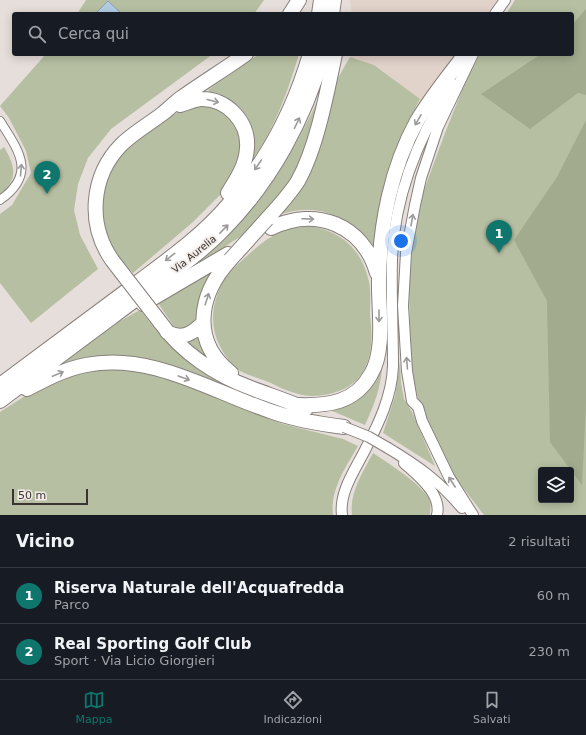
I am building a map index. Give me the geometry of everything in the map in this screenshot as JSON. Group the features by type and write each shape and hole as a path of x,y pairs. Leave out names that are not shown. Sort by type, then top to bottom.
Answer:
{"highway":[{"path":"291,12 299,0"},
{"path":"319,12 321,0"},
{"path":"332,12 334,0"},
{"path":"341,12 342,0"},
{"path":"243,56 180,99 131,136 110,158 100,179 96,194 96,217 100,237 112,260 163,327 177,342 199,361 251,388 298,405 344,427"},
{"name":"Via Aurelia","path":"0,385 201,233 228,205 266,154 288,111 305,71 309,56"},
{"name":"Via Aurelia","path":"0,401 206,245 241,210 270,171 289,139 310,93 322,56"},
{"path":"94,331 229,257 269,224 306,165 316,133 335,56"},
{"path":"298,405 318,406 349,398 361,389 375,366 378,352 378,278 384,220 397,170 411,132 425,108 464,56"},
{"path":"163,113 195,100 214,100 224,104 233,111 244,130 247,147 243,167 235,182 201,233"},
{"path":"269,224 300,219 317,219 337,225 353,234 365,247 375,264 378,278"},
{"path":"229,257 211,289 205,306 203,323 206,340 213,356 251,388"},
{"path":"163,327 176,336 187,334 198,328 203,323"},
{"path":"0,407 30,388 64,371 93,364 126,362 157,368 272,412 307,422 344,427"}],"street":[{"path":"496,12 505,0"},
{"path":"342,515 341,507 345,489 382,414 392,381 392,259 394,235 405,186 415,155 428,124 469,56"},
{"path":"472,56 438,127 421,178 406,253 403,306 407,371 412,401 418,407 422,421 449,477 473,515"},
{"path":"0,120 18,152 22,168 20,178 16,185 0,200"},
{"path":"344,427 369,437 417,466 448,491 469,515"},
{"path":"388,448 419,477 432,492 437,502 437,515"}],"shaded area":[{"path":"350,0 497,0 488,12 352,12"},
{"path":"456,56 421,102 374,65 350,57"}],"green space":[{"path":"86,0 264,0 255,12 78,12"},
{"path":"515,0 586,0 586,515 484,515 454,476 421,411 414,381 411,358 409,289 413,242 424,190 467,78 479,56 574,56 574,12 507,12"},
{"path":"586,9 586,95 578,93 530,129 481,94 538,56 574,56 574,23"},
{"path":"44,56 210,56 111,129 88,158 78,184 74,210 80,235 98,269 31,323 0,283 0,214 12,205 31,173 26,151 9,118 0,106"},
{"path":"256,56 298,56 280,108 268,134 253,159 253,133 247,117 236,105 214,95 208,90"},
{"path":"350,57 374,65 420,99 403,134 389,172 379,211 374,249 364,237 343,220 332,214 307,210 293,211 278,215 335,83"},
{"path":"318,100 315,119 303,157 291,180 281,194 246,234 194,267 234,230 251,210 283,165"},
{"path":"192,104 213,105 236,121 243,149 228,185 220,195 193,222 133,273 114,250 105,230 102,207 107,183 117,161 128,148 154,128"},
{"path":"586,120 586,405 582,485 574,474 574,467 569,467 550,442 547,301 514,240 557,177"},
{"path":"4,147 13,166 13,178 0,194 0,150"},
{"path":"309,226 320,228 340,237 355,251 361,260 366,270 370,286 371,345 365,368 353,383 335,393 306,396 288,391 236,368 227,358 218,342 213,324 213,315 214,306 224,280 230,272 252,251 270,237 281,232 289,229"},
{"path":"213,271 194,323 191,327 177,331 158,303"},
{"path":"140,310 162,337 178,353 205,372 243,393 242,395 159,361 146,358 109,356 73,361 60,365 113,325"},
{"path":"199,333 207,354 205,356 185,340"},
{"path":"400,362 401,383 404,399 412,412 435,466 383,433 395,396"},
{"path":"382,363 381,380 365,425 330,410"},
{"path":"116,367 157,374 283,424 343,439 358,446 336,487 333,515 0,515 0,412 33,391 72,373"},
{"path":"373,453 405,475 422,489 430,502 430,515 352,515 355,491 361,475"}],"water":[{"path":"108,1 120,12 97,12"}],"place":[{"name":"Real Sporting Golf Club","path":"47,194"},
{"name":"Riserva Naturale dell'Acquafredda","path":"499,253"}]}
